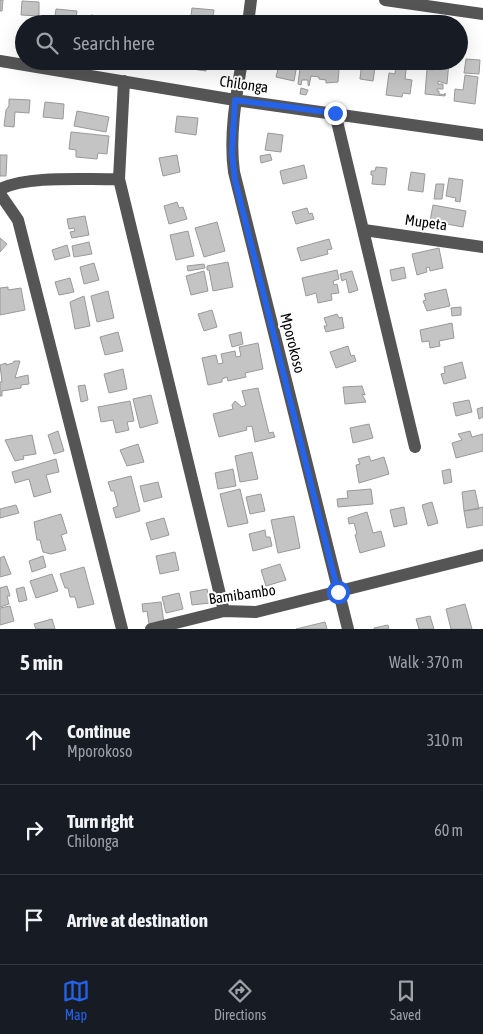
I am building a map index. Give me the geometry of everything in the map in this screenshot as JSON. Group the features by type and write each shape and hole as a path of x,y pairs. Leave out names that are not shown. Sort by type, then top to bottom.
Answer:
{"street":[{"path":"249,15 251,0"},
{"path":"385,0 483,14"},
{"name":"Chilonga","path":"0,62 15,64"},
{"name":"Chilonga","path":"52,70 235,100 483,135"},
{"name":"Mporokoso","path":"240,70 235,100 232,153 234,172 348,629"},
{"path":"124,81 119,179 224,611"},
{"path":"335,113 415,447"},
{"path":"0,189 10,184 28,181 119,179"},
{"path":"0,194 18,220 122,629"},
{"name":"Mupeta","path":"364,230 483,247"},
{"name":"Bamibambo","path":"151,629 224,611 256,612 483,555"}],"building":[{"path":"0,0 3,0 2,11 0,11"},
{"path":"22,1 39,2 39,15 21,15"},
{"path":"192,8 214,10 213,15 191,15"},
{"path":"56,9 77,11 76,15 55,15"},
{"path":"468,59 480,60 479,74 464,73 464,70 468,70"},
{"path":"278,70 296,70 294,81 276,77"},
{"path":"300,70 339,70 338,82 326,83 326,80 311,76 309,86 308,80 302,80 301,85 298,84"},
{"path":"361,70 375,70 373,81 360,79"},
{"path":"395,70 406,70 405,79 412,80 410,94 403,93 402,97 386,95 389,73 395,74"},
{"path":"427,70 448,70 447,84 438,81 438,84 443,84 443,89 437,89 439,94 445,96 425,94"},
{"path":"465,75 478,77 475,104 454,101 455,89 463,90"},
{"path":"301,88 308,90 306,95 300,94"},
{"path":"9,99 30,100 29,113 15,112 14,127 4,126"},
{"path":"45,102 64,104 63,119 43,117"},
{"path":"77,111 109,117 106,132 74,126"},
{"path":"177,116 198,118 196,135 175,132"},
{"path":"71,132 109,136 107,154 98,153 97,159 76,157 76,150 69,149"},
{"path":"268,133 283,135 281,152 265,150"},
{"path":"270,154 272,160 261,163 260,156"},
{"path":"0,155 7,155 6,176 0,176"},
{"path":"177,155 180,172 163,176 159,158"},
{"path":"304,165 307,178 283,184 280,171"},
{"path":"376,167 387,168 385,185 372,184 373,175 371,175 371,171 375,171"},
{"path":"411,172 425,174 423,192 408,190"},
{"path":"449,178 463,180 460,202 455,201 456,198 446,196"},
{"path":"436,184 444,184 442,199 434,199"},
{"path":"177,202 179,208 183,207 187,219 169,224 164,206"},
{"path":"433,205 466,211 463,227 430,221"},
{"path":"307,208 309,214 312,213 314,219 296,224 292,212"},
{"path":"85,216 89,235 72,238 70,232 75,231 74,228 69,229 67,219"},
{"path":"217,222 225,251 204,257 195,228"},
{"path":"188,231 194,256 176,260 170,235"},
{"path":"0,238 7,244 0,252"},
{"path":"329,239 332,249 327,250 328,254 301,261 297,248"},
{"path":"89,242 92,254 74,257 72,246"},
{"path":"67,245 70,256 55,260 52,250"},
{"path":"439,248 443,268 430,271 429,267 426,268 427,272 417,275 412,254"},
{"path":"228,262 233,287 213,291 207,266"},
{"path":"94,263 99,280 84,284 80,267"},
{"path":"204,264 205,268 188,271 187,266"},
{"path":"404,267 406,278 392,281 390,270"},
{"path":"337,270 339,279 333,281 334,285 337,284 339,293 331,294 332,300 318,303 316,293 306,296 302,278"},
{"path":"204,271 208,291 191,295 186,276"},
{"path":"352,271 358,290 349,293 346,279 342,281 340,274"},
{"path":"70,278 74,292 59,295 55,282"},
{"path":"8,287 8,290 21,288 25,310 0,315 0,288"},
{"path":"446,289 450,306 427,311 423,301 426,300 424,294"},
{"path":"108,291 114,318 97,322 91,296"},
{"path":"84,296 90,326 75,329 70,302"},
{"path":"461,307 461,315 452,316 451,308"},
{"path":"212,310 217,327 204,331 198,314"},
{"path":"337,314 339,318 342,317 344,328 326,332 324,326 327,326 324,318"},
{"path":"452,323 454,338 439,341 440,346 430,348 429,341 422,342 420,330"},
{"path":"118,332 123,351 105,355 100,337"},
{"path":"241,332 243,344 232,347 229,335"},
{"path":"258,343 263,369 245,373 246,377 228,381 227,377 222,379 222,382 208,385 202,358 216,355 218,364 223,363 221,354 235,351 236,357 241,356 239,347"},
{"path":"348,346 351,356 354,355 356,361 336,368 330,352"},
{"path":"14,361 20,361 15,378 28,375 29,384 21,385 21,388 2,391 2,396 0,396 0,382 2,382 0,365 13,363"},
{"path":"462,362 466,378 444,384 441,374 445,373 444,367"},
{"path":"123,369 127,389 109,393 104,374"},
{"path":"85,385 88,400 81,402 78,386"},
{"path":"362,386 365,395 362,394 366,402 345,404 343,387"},
{"path":"258,388 269,433 273,432 275,437 255,442 252,426 246,427 247,430 219,437 213,414 233,409 232,405 235,401 242,407 246,405 242,391"},
{"path":"151,395 158,423 140,428 133,399"},
{"path":"469,400 472,412 456,416 453,403"},
{"path":"130,401 134,421 127,422 129,430 116,433 113,420 101,422 98,407"},
{"path":"483,407 483,417 479,419 477,409"},
{"path":"369,424 373,438 353,443 350,428"},
{"path":"58,431 64,451 54,454 48,435"},
{"path":"470,431 472,437 483,434 483,451 456,458 452,443 462,440 458,434"},
{"path":"32,435 36,454 23,456 24,459 15,461 5,440"},
{"path":"138,444 144,462 127,466 120,450"},
{"path":"252,452 258,479 240,482 235,456"},
{"path":"369,456 371,461 384,457 389,474 359,483 356,465 360,464 358,459"},
{"path":"56,459 59,472 46,475 51,492 34,497 29,479 15,483 12,472"},
{"path":"233,469 236,486 218,489 215,473"},
{"path":"450,469 452,482 444,484 442,471"},
{"path":"131,476 140,511 116,518 113,508 118,506 114,491 111,491 108,482"},
{"path":"158,482 162,497 144,502 140,486"},
{"path":"240,489 248,523 228,527 220,494"},
{"path":"371,489 373,504 338,507 337,499 348,498 347,491"},
{"path":"475,490 479,509 464,511 462,492"},
{"path":"261,494 265,511 250,514 246,497"},
{"path":"432,502 438,523 428,526 422,505"},
{"path":"16,505 19,513 0,518 0,509"},
{"path":"404,507 407,524 394,527 390,510"},
{"path":"483,507 483,525 467,528 464,511"},
{"path":"367,512 373,533 381,531 385,546 360,553 354,523 349,524 348,518"},
{"path":"61,514 67,533 61,535 66,550 51,554 43,552 40,540 37,540 34,522"},
{"path":"294,516 300,548 278,553 271,520"},
{"path":"164,518 169,535 151,540 146,523"},
{"path":"265,530 266,537 270,537 272,546 253,551 249,534"},
{"path":"175,552 179,570 160,574 156,556"},
{"path":"4,556 11,574 0,577 0,558"},
{"path":"43,556 46,567 32,572 29,561"},
{"path":"280,564 286,580 266,586 261,570"},
{"path":"84,567 94,604 78,608 75,597 70,597 68,588 65,588 60,574"},
{"path":"52,574 58,591 36,598 30,581"},
{"path":"7,586 10,596 7,596 9,604 0,607 0,588"},
{"path":"24,587 27,600 19,602 16,589"},
{"path":"207,589 210,603 192,605 190,592"},
{"path":"179,593 183,609 166,613 162,597"},
{"path":"161,602 164,623 149,624 147,611 143,612 142,604"},
{"path":"465,604 472,629 451,629 446,609"},
{"path":"10,606 14,621 0,625 0,608"},
{"path":"430,616 434,629 419,629 416,619"},
{"path":"52,619 55,629 36,629 34,624"},
{"path":"325,622 327,629 296,629"},
{"path":"388,625 389,629 374,629 374,628"}],"route":[{"path":"335,113 235,100 232,163 338,592"}]}
